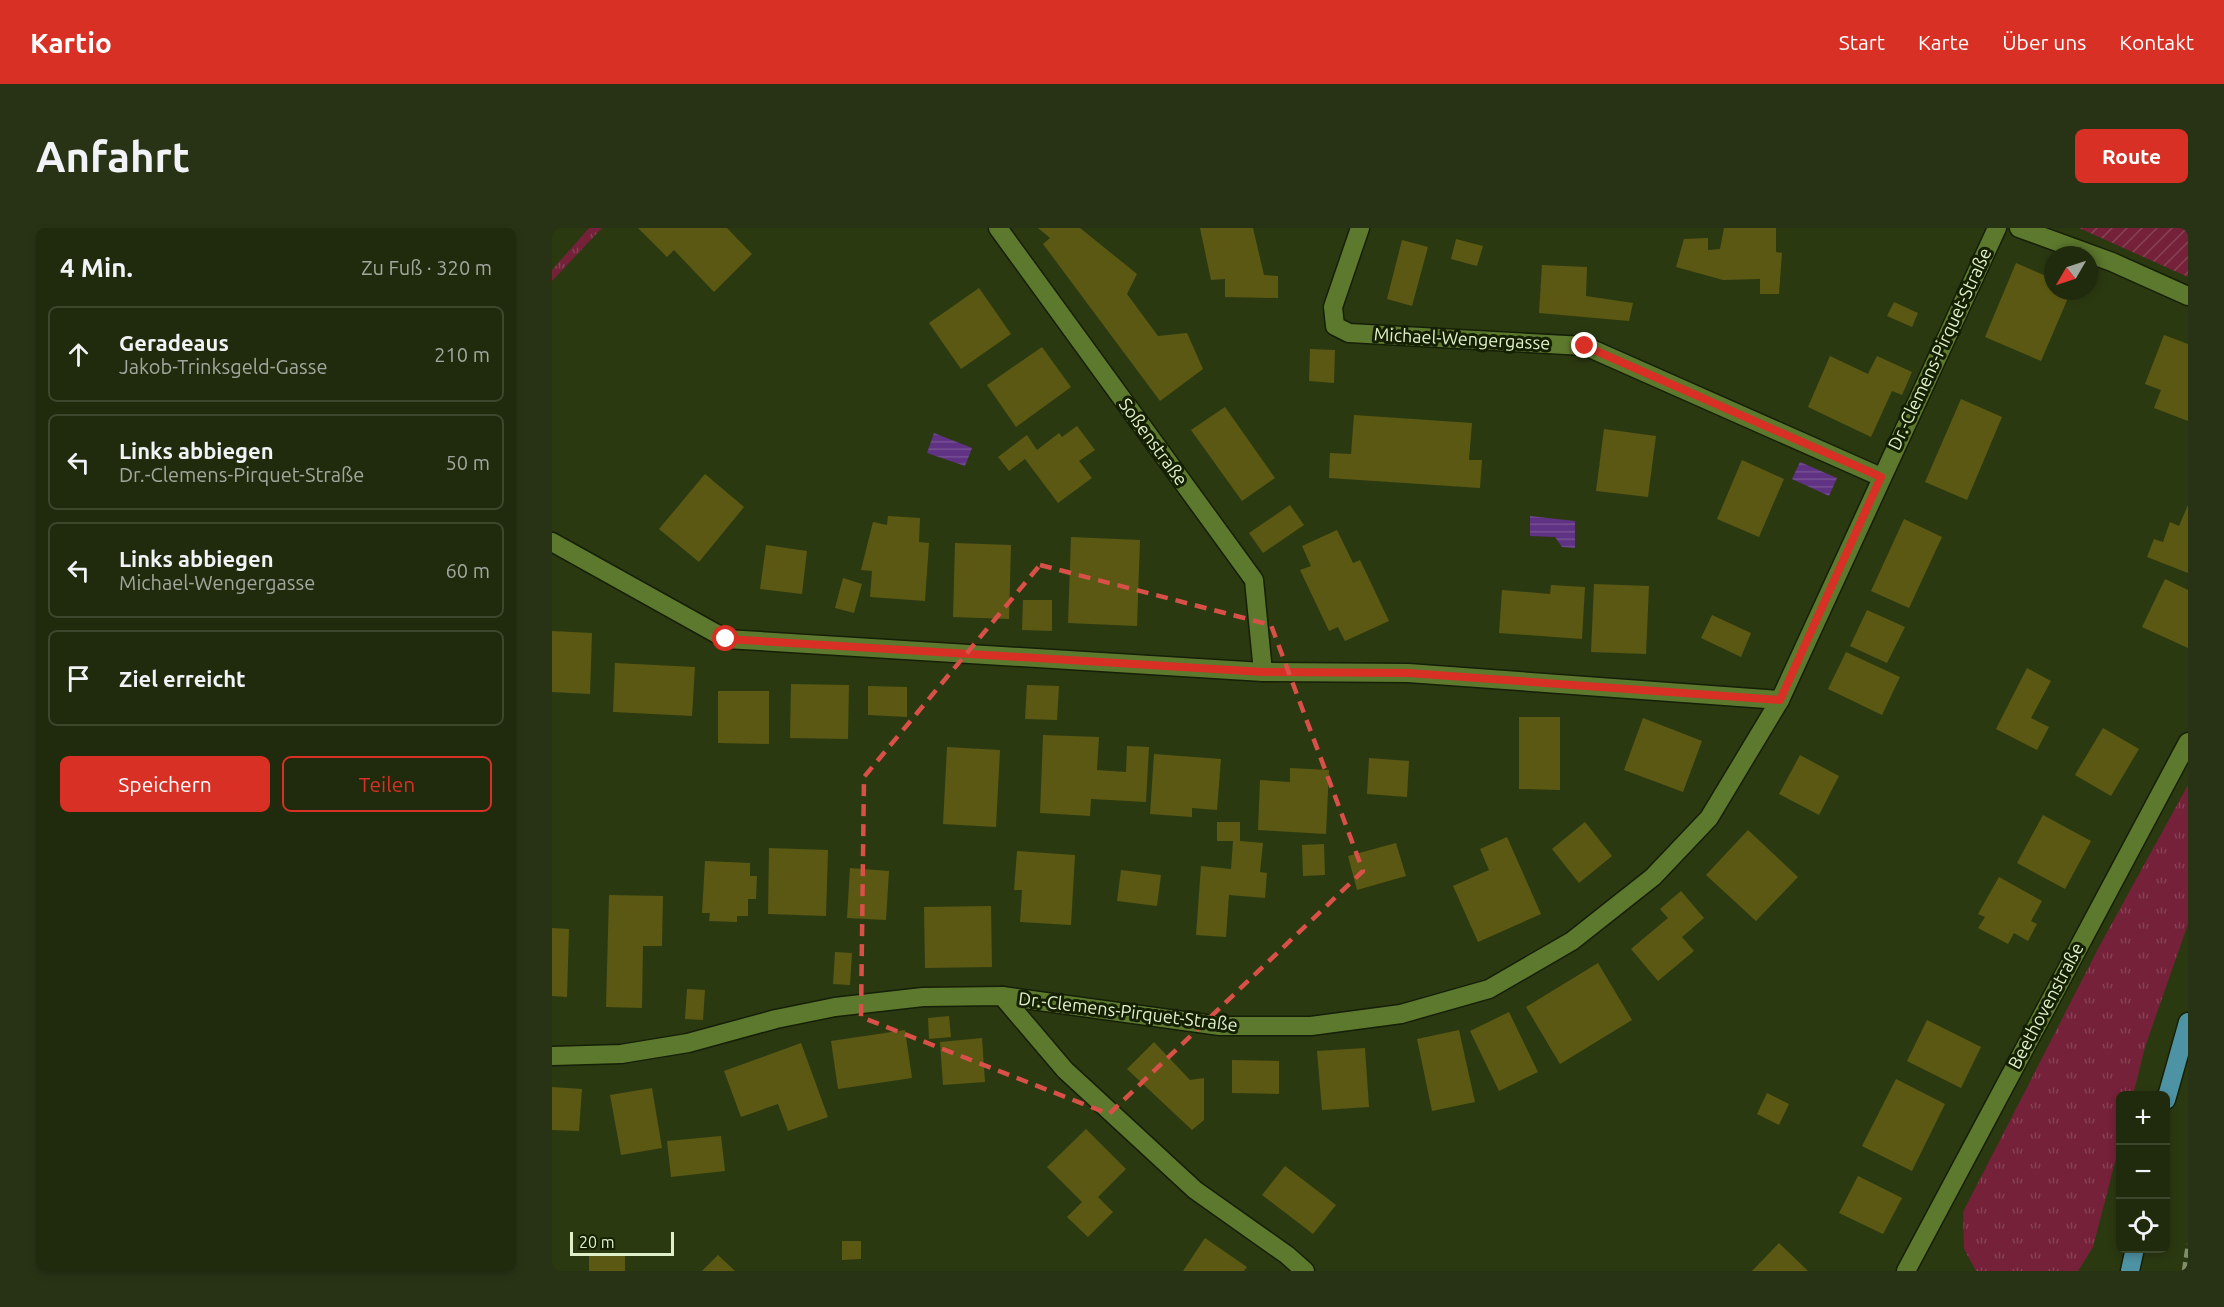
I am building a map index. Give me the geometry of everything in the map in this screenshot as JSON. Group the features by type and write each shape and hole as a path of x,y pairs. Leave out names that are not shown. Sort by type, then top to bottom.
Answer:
{"main road":[{"path":"2169,1091 2188,1022"},
{"path":"2130,1271 2134,1253"}],"street":[{"name":"Soßenstraße","path":"998,228 1254,580 1263,672"},
{"name":"Michael-Wengergasse","path":"1360,228 1333,307 1335,326 1349,333 1585,346 1881,477"},
{"name":"Dr.-Clemens-Pirquet-Straße","path":"552,1056 621,1054 688,1043 776,1019 835,1007 923,998 1002,996 1220,1026 1311,1026 1401,1014 1489,989 1572,941 1653,877 1709,818 1780,700 1996,228"},
{"path":"2019,228 2112,262 2188,296"},
{"path":"552,542 726,639 1263,672 1408,673 1780,700"},
{"name":"Beethovenstraße","path":"1906,1271 2188,742"},
{"path":"1002,996 1065,1070 1195,1190 1305,1271"}],"highlighted area":[{"path":"1040,565 1271,625 1363,871 1109,1114 861,1017 864,777"}],"green space":[{"path":"589,228 602,228 552,281 552,270"},
{"path":"2079,228 2188,228 2188,277"},
{"path":"2188,785 2188,924 2145,1047 2134,1091 2116,1091 2116,1158 2093,1247 2078,1271 1976,1271 1964,1249 1963,1212 2100,945"}],"shaded area":[{"path":"934,433 972,448 965,466 927,453"},
{"path":"1800,462 1837,478 1829,496 1792,479"},
{"path":"1530,516 1575,521 1575,548 1562,547 1555,537 1530,536"}],"building":[{"path":"638,228 727,228 752,254 714,292 674,250 667,257"},
{"path":"1038,228 1080,228 1137,274 1127,294 1158,336 1187,333 1203,369 1160,401 1043,244 1050,238"},
{"path":"1200,228 1253,228 1264,275 1278,276 1278,298 1225,297 1225,279 1211,280"},
{"path":"1724,228 1776,228 1776,252 1782,253 1779,294 1760,294 1760,279 1723,280 1676,267 1684,239 1708,238 1708,250 1720,249"},
{"path":"1456,239 1483,246 1477,266 1451,259"},
{"path":"1402,240 1428,247 1412,306 1387,299"},
{"path":"2016,263 2044,275 2044,300 2067,300 2041,361 1985,337"},
{"path":"1542,265 1587,267 1586,296 1633,303 1629,321 1539,313"},
{"path":"979,288 1011,334 961,369 929,323"},
{"path":"1894,302 1918,313 1912,327 1887,316"},
{"path":"2164,335 2188,344 2188,421 2154,408 2161,390 2145,384"},
{"path":"1042,347 1071,387 1016,427 987,385"},
{"path":"1310,349 1335,350 1334,383 1309,381"},
{"path":"1830,356 1868,374 1877,356 1912,372 1902,395 1892,391 1871,437 1808,407"},
{"path":"1961,399 2002,417 1967,500 1925,482"},
{"path":"1225,407 1275,478 1242,501 1191,430"},
{"path":"1354,415 1472,423 1469,460 1482,460 1480,488 1329,478 1330,453 1351,454"},
{"path":"1077,426 1095,450 1079,461 1092,478 1058,503 1025,459 1009,471 998,457 1027,435 1037,450 1059,433 1062,437"},
{"path":"1604,429 1656,436 1648,497 1596,491"},
{"path":"1742,460 1784,479 1759,537 1717,519"},
{"path":"705,474 744,507 699,562 659,529"},
{"path":"1290,505 1304,525 1263,553 1249,533"},
{"path":"2188,505 2188,573 2147,557 2154,539 2163,542 2170,522 2179,526"},
{"path":"888,516 920,518 919,542 929,543 925,601 870,597 872,571 861,570 873,522 887,525"},
{"path":"1904,519 1942,537 1909,608 1871,591"},
{"path":"1337,530 1353,563 1360,560 1389,621 1345,641 1338,627 1329,631 1300,570 1311,566 1302,546"},
{"path":"1071,537 1140,540 1137,626 1068,623"},
{"path":"955,543 1011,545 1009,619 953,617"},
{"path":"766,545 807,551 802,594 760,589"},
{"path":"843,578 862,584 854,613 835,608"},
{"path":"2165,579 2188,590 2188,648 2142,627"},
{"path":"1594,584 1649,586 1646,654 1591,652"},
{"path":"1551,585 1585,587 1582,639 1499,633 1502,590 1550,594"},
{"path":"1023,600 1052,600 1052,631 1022,630"},
{"path":"1867,610 1905,627 1887,663 1850,646"},
{"path":"1712,615 1751,633 1741,657 1701,638"},
{"path":"552,631 592,633 590,694 552,692"},
{"path":"1846,652 1900,677 1882,715 1828,689"},
{"path":"615,663 695,667 692,716 613,712"},
{"path":"2027,668 2051,681 2031,718 2049,727 2037,750 1996,729"},
{"path":"791,684 849,685 848,739 790,738"},
{"path":"1027,685 1059,686 1057,720 1025,719"},
{"path":"868,686 907,687 907,717 868,715"},
{"path":"718,691 769,691 769,744 718,743"},
{"path":"1519,717 1560,717 1560,790 1519,789"},
{"path":"1643,718 1702,741 1683,792 1624,770"},
{"path":"2103,728 2139,749 2111,796 2075,775"},
{"path":"1043,735 1099,737 1097,770 1126,772 1127,746 1149,747 1146,802 1091,799 1090,816 1040,813"},
{"path":"947,747 1000,750 996,827 943,824"},
{"path":"1154,754 1221,759 1217,810 1192,808 1192,817 1150,814"},
{"path":"1800,755 1839,776 1819,815 1779,794"},
{"path":"1369,758 1409,761 1407,797 1367,794"},
{"path":"1290,768 1329,770 1326,834 1258,830 1260,780 1290,782"},
{"path":"2043,815 2091,841 2065,889 2017,863"},
{"path":"1217,822 1240,822 1240,841 1263,843 1260,872 1267,873 1265,898 1229,895 1226,937 1196,935 1201,866 1231,869 1233,841 1217,841"},
{"path":"1585,822 1612,856 1579,883 1552,849"},
{"path":"1748,830 1798,877 1756,921 1706,875"},
{"path":"1507,837 1541,914 1478,942 1453,886 1489,870 1480,849"},
{"path":"1396,843 1406,876 1357,890 1348,856"},
{"path":"1324,844 1325,875 1303,876 1302,845"},
{"path":"769,848 828,850 826,916 768,914"},
{"path":"1017,851 1075,855 1071,925 1020,922 1022,890 1014,890"},
{"path":"705,861 750,863 750,876 757,876 756,899 748,899 748,916 737,916 737,922 709,921 710,913 702,913"},
{"path":"850,868 889,871 886,920 847,918"},
{"path":"1121,870 1161,875 1157,906 1117,901"},
{"path":"1999,877 2042,901 2031,921 2037,924 2028,941 2014,933 2008,944 1978,928 1985,917 1978,914"},
{"path":"1681,891 1704,918 1682,937 1694,951 1658,981 1631,949 1668,918 1660,909"},
{"path":"609,895 663,896 662,946 643,946 642,1008 606,1007"},
{"path":"991,906 992,967 925,968 924,907"},
{"path":"552,928 569,929 567,997 552,996"},
{"path":"835,952 852,953 850,985 833,984"},
{"path":"1598,963 1632,1020 1560,1064 1526,1007"},
{"path":"687,989 705,990 703,1020 685,1019"},
{"path":"1509,1012 1538,1072 1499,1091 1470,1031"},
{"path":"949,1016 951,1037 929,1039 928,1018"},
{"path":"1927,1020 1981,1047 1961,1088 1907,1061"},
{"path":"905,1030 912,1078 838,1089 831,1041"},
{"path":"1459,1030 1475,1102 1432,1111 1417,1039"},
{"path":"982,1038 985,1082 943,1085 940,1042"},
{"path":"1154,1042 1190,1080 1204,1078 1204,1120 1192,1130 1127,1069"},
{"path":"801,1043 828,1117 788,1131 778,1104 741,1117 724,1071"},
{"path":"1365,1048 1369,1107 1322,1110 1317,1051"},
{"path":"1232,1060 1279,1061 1279,1094 1232,1093"},
{"path":"1896,1079 1945,1104 1912,1171 1862,1146"},
{"path":"552,1087 582,1089 579,1131 552,1130"},
{"path":"652,1088 662,1148 621,1155 610,1095"},
{"path":"1767,1093 1789,1104 1779,1125 1757,1114"},
{"path":"1086,1129 1126,1169 1098,1197 1113,1212 1088,1237 1067,1217 1082,1202 1047,1167"},
{"path":"721,1136 725,1171 671,1177 667,1141"},
{"path":"1285,1166 1336,1205 1313,1234 1262,1195"},
{"path":"1858,1176 1902,1198 1883,1234 1839,1213"},
{"path":"1205,1238 1247,1267 1244,1271 1183,1271"},
{"path":"842,1241 861,1241 861,1259 842,1260"},
{"path":"1779,1243 1808,1271 1752,1271"},
{"path":"589,1253 625,1254 625,1271 589,1271"},
{"path":"718,1255 735,1271 702,1271"}],"railway":[{"path":"2184,1271 2188,1244"}],"route":[{"path":"726,639 1263,672 1408,673 1780,700 1881,477 1585,346"}]}
